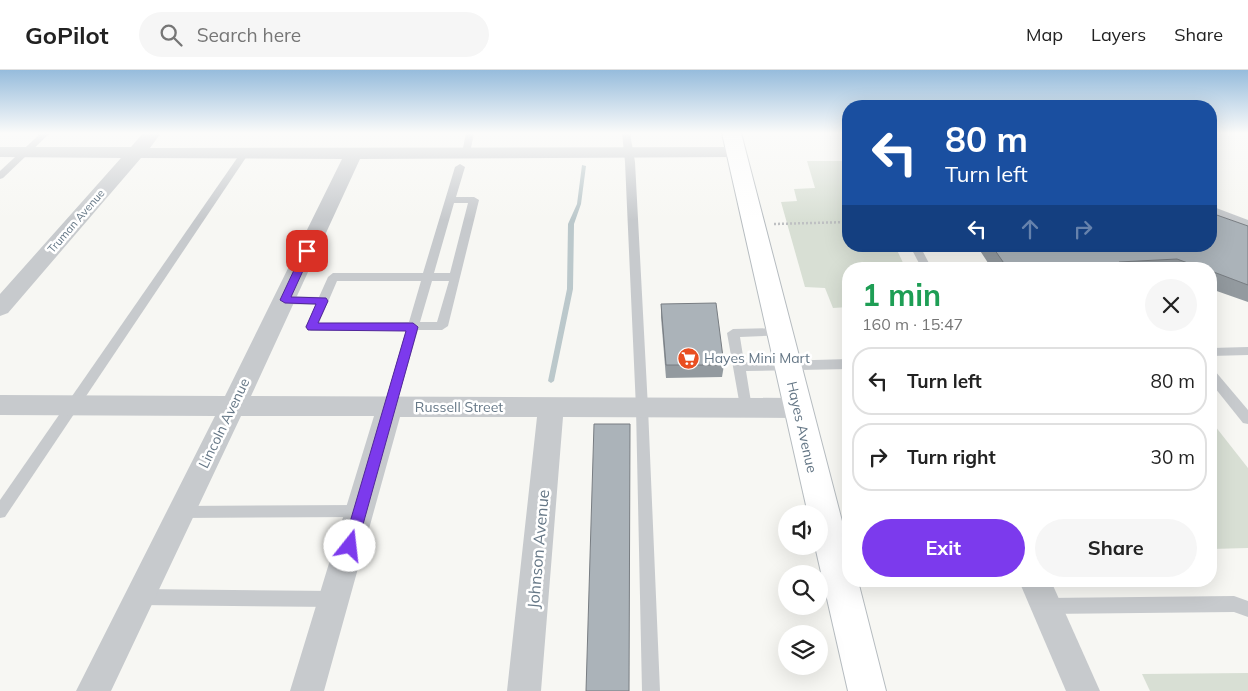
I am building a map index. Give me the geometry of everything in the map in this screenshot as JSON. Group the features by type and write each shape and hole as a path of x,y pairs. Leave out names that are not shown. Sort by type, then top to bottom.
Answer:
{"street":[{"name":"Truman Avenue","path":"0,308 127,162"},
{"name":"Lincoln Avenue","path":"93,691 285,300 349,162"},
{"name":"Hayes Avenue","path":"739,162 867,691"},
{"name":"Russell Street","path":"0,405 798,408"},
{"path":"308,691 390,406"},
{"name":"Johnson Avenue","path":"524,691 551,408"},
{"path":"1040,594 1083,691"}],"lane":[{"path":"0,176 15,162"},
{"path":"0,512 240,162"},
{"path":"390,406 462,162"},
{"path":"629,162 642,408 651,691"},
{"path":"451,200 474,200 455,277 442,326 311,327 333,277 455,277"},
{"path":"1217,211 1248,223"},
{"path":"285,300 323,301"},
{"path":"746,408 733,333 780,332"},
{"path":"1217,352 1248,351"},
{"path":"739,367 842,364"},
{"path":"1217,381 1248,419"},
{"path":"180,512 360,511"},
{"path":"1040,594 1234,604 1248,608"},
{"path":"138,597 334,599"}],"path":[{"path":"769,224 842,222"}],"shaded area":[{"path":"807,162 842,162 842,252 898,252 903,262 842,262 842,307 833,308 825,288 805,287 781,202 797,201 794,189 815,188"},
{"path":"1217,429 1248,468 1248,548 1217,549"},
{"path":"1248,673 1248,691 1150,691 1142,674"}],"building":[{"path":"1217,215 1248,226 1248,285 1217,273 1217,262 1185,262 1177,259 1119,262 1003,262 996,252 1217,252"},
{"path":"716,303 724,365 666,365 661,304"},
{"path":"594,424 630,424 629,691 586,691"}],"waterway":[{"path":"551,381 570,289 571,224 579,204 584,166"}],"place":[{"name":"Hayes Mini Mart","path":"688,358"}],"route":[{"path":"307,251 285,300 323,301 311,327 413,327 350,546"}]}
